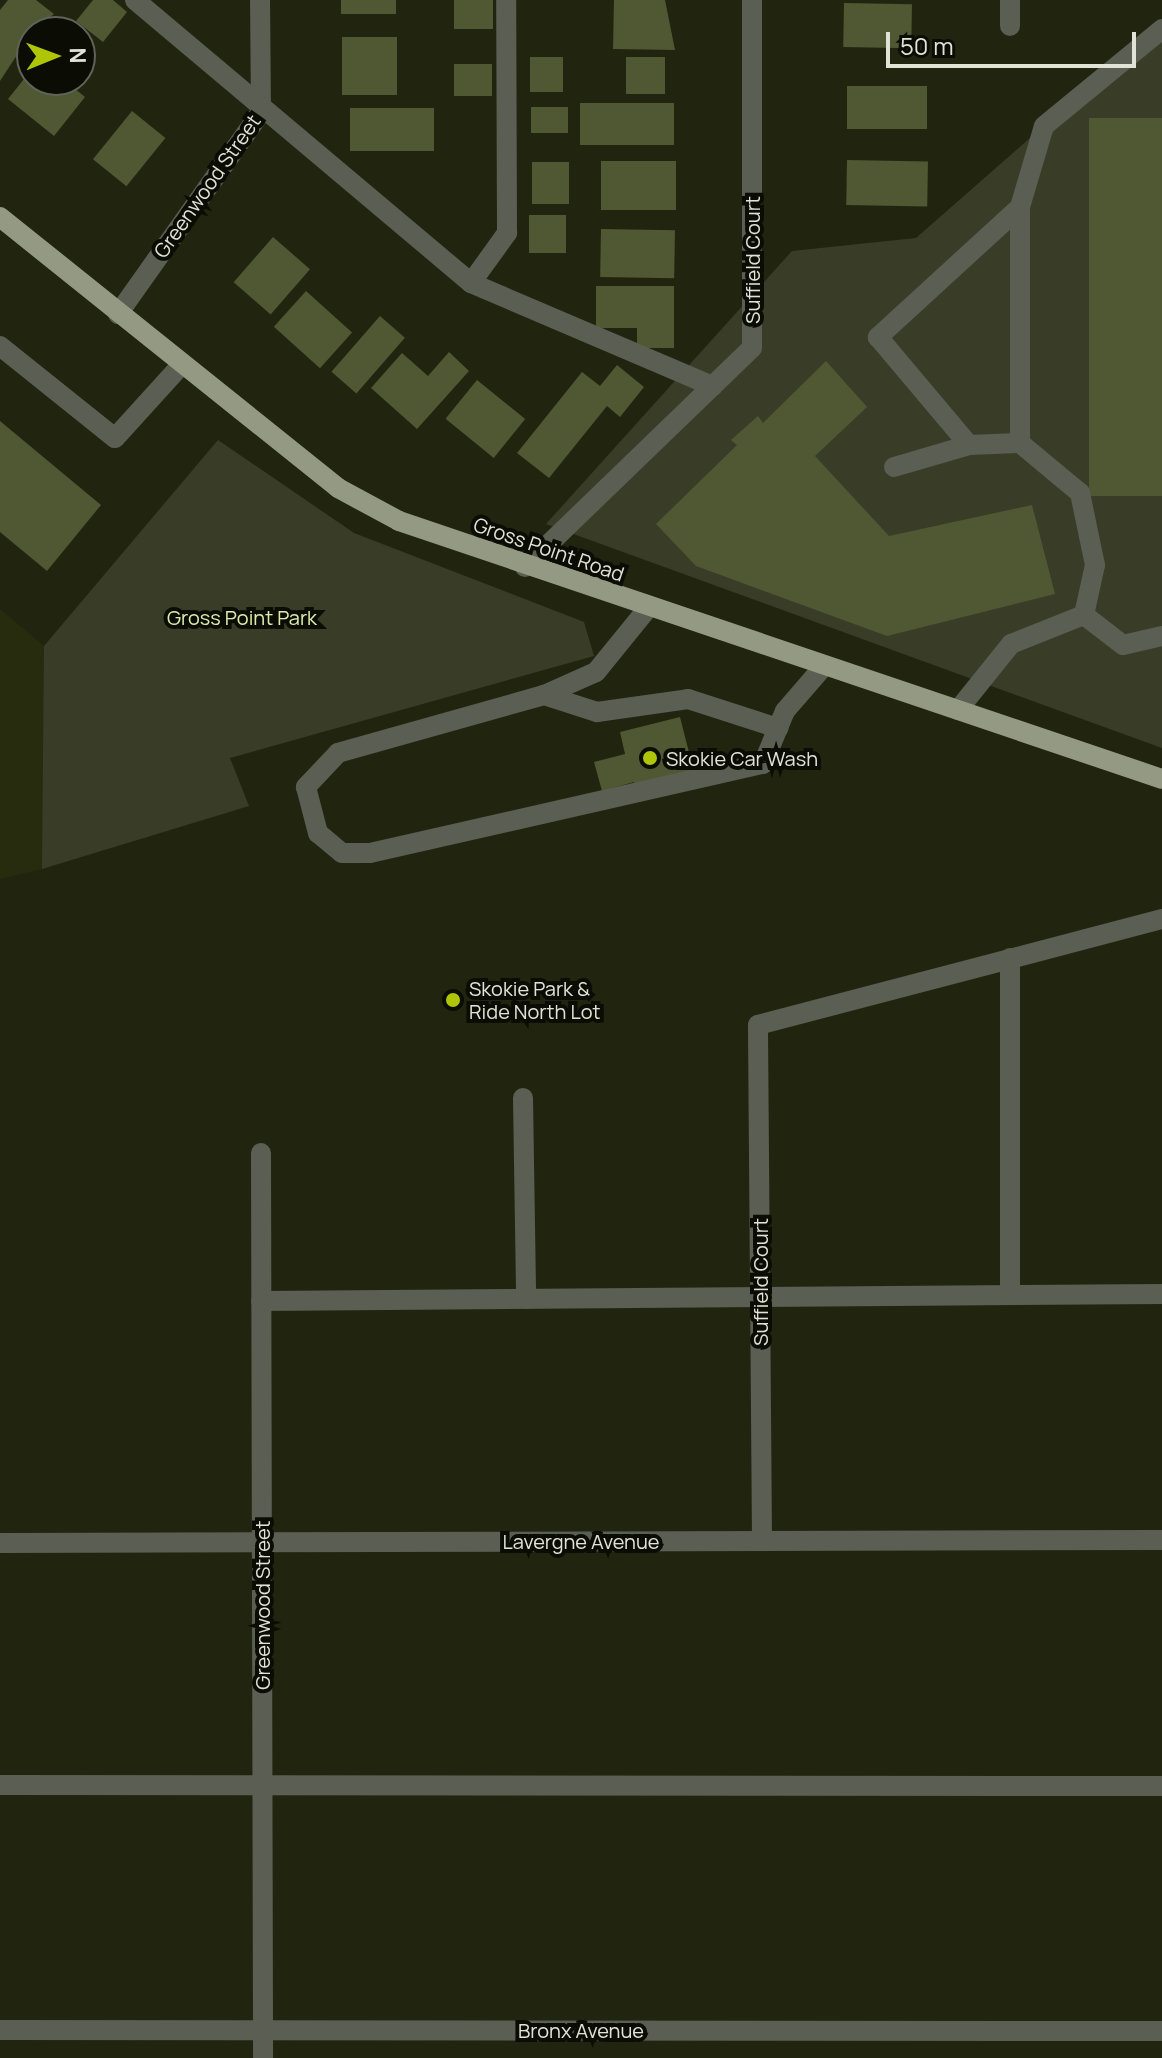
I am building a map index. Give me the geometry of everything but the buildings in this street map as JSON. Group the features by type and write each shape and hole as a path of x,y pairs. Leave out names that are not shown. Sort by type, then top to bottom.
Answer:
{"main road":[{"name":"Gross Point Road","path":"0,217 338,488 399,521 525,567 1162,779"}],"street":[{"path":"135,0 261,112 471,283 713,386"},
{"name":"Greenwood Street","path":"118,314 261,112 260,0"},
{"path":"471,283 507,233 506,0"},
{"name":"Suffield Court","path":"525,567 752,348 752,0"},
{"path":"1010,0 1010,26"},
{"path":"1020,443 1020,207 1044,126 1162,29"},
{"path":"969,445 878,337 1020,207"},
{"path":"0,346 115,438 182,364"},
{"path":"894,467 969,445 1020,443 1080,493 1095,565 1084,615"},
{"path":"648,608 612,660 544,695 338,753 306,787 318,833 342,853 370,853 658,791 763,764 778,728 824,666"},
{"path":"1084,615 1123,645 1162,636"},
{"path":"958,710 1011,644 1084,615"},
{"path":"544,695 597,712 688,699 778,728"},
{"path":"1010,1295 1010,958 1162,919"},
{"name":"Suffield Court","path":"762,1539 758,1025 1010,958"},
{"path":"523,1098 526,1299"},
{"name":"Greenwood Street","path":"261,1153 263,2058"},
{"path":"261,1301 1162,1294"},
{"name":"Lavergne Avenue","path":"0,1543 1162,1540"},
{"path":"0,1785 1162,1786"},
{"name":"Bronx Avenue","path":"0,2030 1162,2031"}],"shaded area":[{"path":"0,609 44,646 50,867 0,879"}],"green space":[{"path":"1162,22 1162,748 546,524 792,251 916,238"},
{"name":"Gross Point Park","path":"218,440 354,533 584,622 594,656 230,758 249,806 42,869 44,646"}],"place":[{"name":"Skokie Car Wash","path":"650,758"},
{"name":"Skokie Park & Ride North Lot","path":"453,1000"}]}
